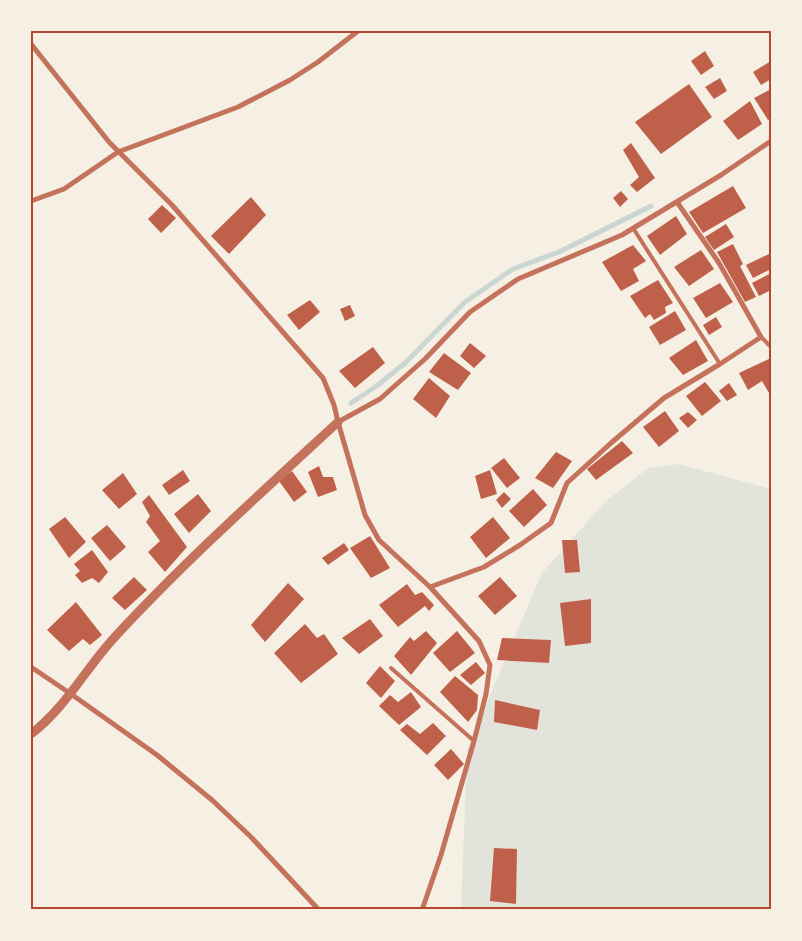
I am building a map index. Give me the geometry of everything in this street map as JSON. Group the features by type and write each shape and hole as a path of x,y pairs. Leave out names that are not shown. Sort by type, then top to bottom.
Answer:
{"street":[{"path":"31,201 64,189 118,152 238,107 290,80 318,62 358,31"},
{"path":"31,44 118,152 172,206 323,378 334,404 364,516 379,540 430,587 479,641 490,666 486,694 441,856 422,910"},
{"path":"31,734 45,724 112,641 201,548 338,422 380,398 425,359 470,312 518,279 633,228 721,175 771,141"},
{"path":"430,587 484,567 551,523 567,483 611,443 664,398 760,337 719,263 677,202"},
{"path":"31,667 157,755 212,800 319,910"}],"lane":[{"path":"633,228 720,364"},
{"path":"760,337 771,347"},
{"path":"391,668 474,741"}],"shaded area":[{"path":"679,464 771,489 771,910 461,910 467,750 542,573 605,502 648,468"}],"building":[{"path":"705,51 714,66 701,75 691,61"},
{"path":"771,61 771,79 761,85 753,72"},
{"path":"720,78 727,91 714,99 705,87"},
{"path":"689,84 712,117 661,154 635,122"},
{"path":"771,89 771,118 768,120 754,98"},
{"path":"750,101 762,124 738,140 723,121"},
{"path":"631,143 655,178 637,192 630,185 639,177 623,150"},
{"path":"733,186 746,208 703,233 689,212"},
{"path":"621,191 628,199 620,207 613,198"},
{"path":"251,197 266,215 229,254 211,236"},
{"path":"162,205 176,218 161,233 148,219"},
{"path":"676,216 687,234 660,255 647,236"},
{"path":"726,224 734,237 714,250 705,237"},
{"path":"733,244 743,264 740,266 756,297 745,302 717,252"},
{"path":"633,245 646,261 633,269 639,281 621,291 602,262"},
{"path":"701,250 714,269 689,286 674,267"},
{"path":"771,253 771,269 753,278 746,265"},
{"path":"771,273 771,290 759,296 752,283"},
{"path":"658,280 673,303 665,307 666,313 654,320 650,314 645,318 630,296"},
{"path":"720,283 733,302 706,318 693,298"},
{"path":"310,300 320,312 299,330 287,315"},
{"path":"350,305 355,316 345,321 340,309"},
{"path":"675,311 686,330 660,345 649,327"},
{"path":"716,317 722,327 709,335 703,325"},
{"path":"696,340 708,361 683,375 669,358"},
{"path":"470,343 486,356 474,368 460,356"},
{"path":"373,347 385,363 355,388 339,371"},
{"path":"444,353 471,373 458,390 429,372"},
{"path":"771,358 771,392 769,393 762,381 748,390 739,373"},
{"path":"429,378 450,396 436,418 413,399"},
{"path":"705,382 721,401 702,416 686,396"},
{"path":"729,383 737,395 727,401 719,391"},
{"path":"665,411 679,431 659,447 643,427"},
{"path":"688,412 697,420 688,428 679,418"},
{"path":"622,441 633,453 596,480 587,469"},
{"path":"556,452 572,461 553,488 535,478"},
{"path":"504,458 520,478 507,488 491,468"},
{"path":"319,466 323,477 333,477 337,490 318,497 308,472"},
{"path":"183,470 190,481 169,495 162,485"},
{"path":"490,470 497,494 481,499 475,476"},
{"path":"292,471 307,492 294,502 279,481"},
{"path":"123,473 137,494 119,509 102,490"},
{"path":"533,489 547,505 524,527 509,511"},
{"path":"504,492 511,499 502,508 496,500"},
{"path":"198,494 211,511 189,533 174,514"},
{"path":"149,495 187,547 165,572 148,552 160,541 146,522 150,516 142,502"},
{"path":"65,517 86,542 69,558 49,529"},
{"path":"493,517 510,538 486,558 470,537"},
{"path":"107,525 126,547 110,561 91,538"},
{"path":"370,536 390,568 371,578 350,548"},
{"path":"562,540 577,540 580,572 565,573"},
{"path":"344,543 349,550 328,565 322,558"},
{"path":"92,550 108,572 99,583 92,578 82,583 75,575 80,571 74,564"},
{"path":"134,577 147,590 125,610 112,598"},
{"path":"500,577 517,596 495,615 478,596"},
{"path":"288,583 304,599 265,642 251,625"},
{"path":"407,584 415,595 422,592 434,605 429,611 425,606 398,627 379,605"},
{"path":"591,599 591,643 565,646 560,603"},
{"path":"76,602 102,635 90,645 83,639 69,651 47,630"},
{"path":"370,619 383,636 359,654 342,638"},
{"path":"305,624 317,638 324,634 338,654 301,683 274,653"},
{"path":"426,631 437,643 411,675 394,656 410,637 414,641"},
{"path":"457,631 475,653 450,672 433,653"},
{"path":"502,638 551,640 549,663 497,660"},
{"path":"476,662 485,673 471,685 460,675"},
{"path":"380,666 395,681 381,698 366,683"},
{"path":"455,676 478,695 477,710 468,722 440,692"},
{"path":"411,692 421,707 399,725 379,706 390,695 398,702"},
{"path":"495,700 540,710 537,730 494,722"},
{"path":"433,723 446,736 427,755 400,730 407,724 420,734"},
{"path":"451,749 464,764 448,780 434,765"},
{"path":"494,848 517,849 516,904 490,901"}],"waterway":[{"path":"351,403 378,385 405,363 465,302 513,269 559,252 651,206"}]}
